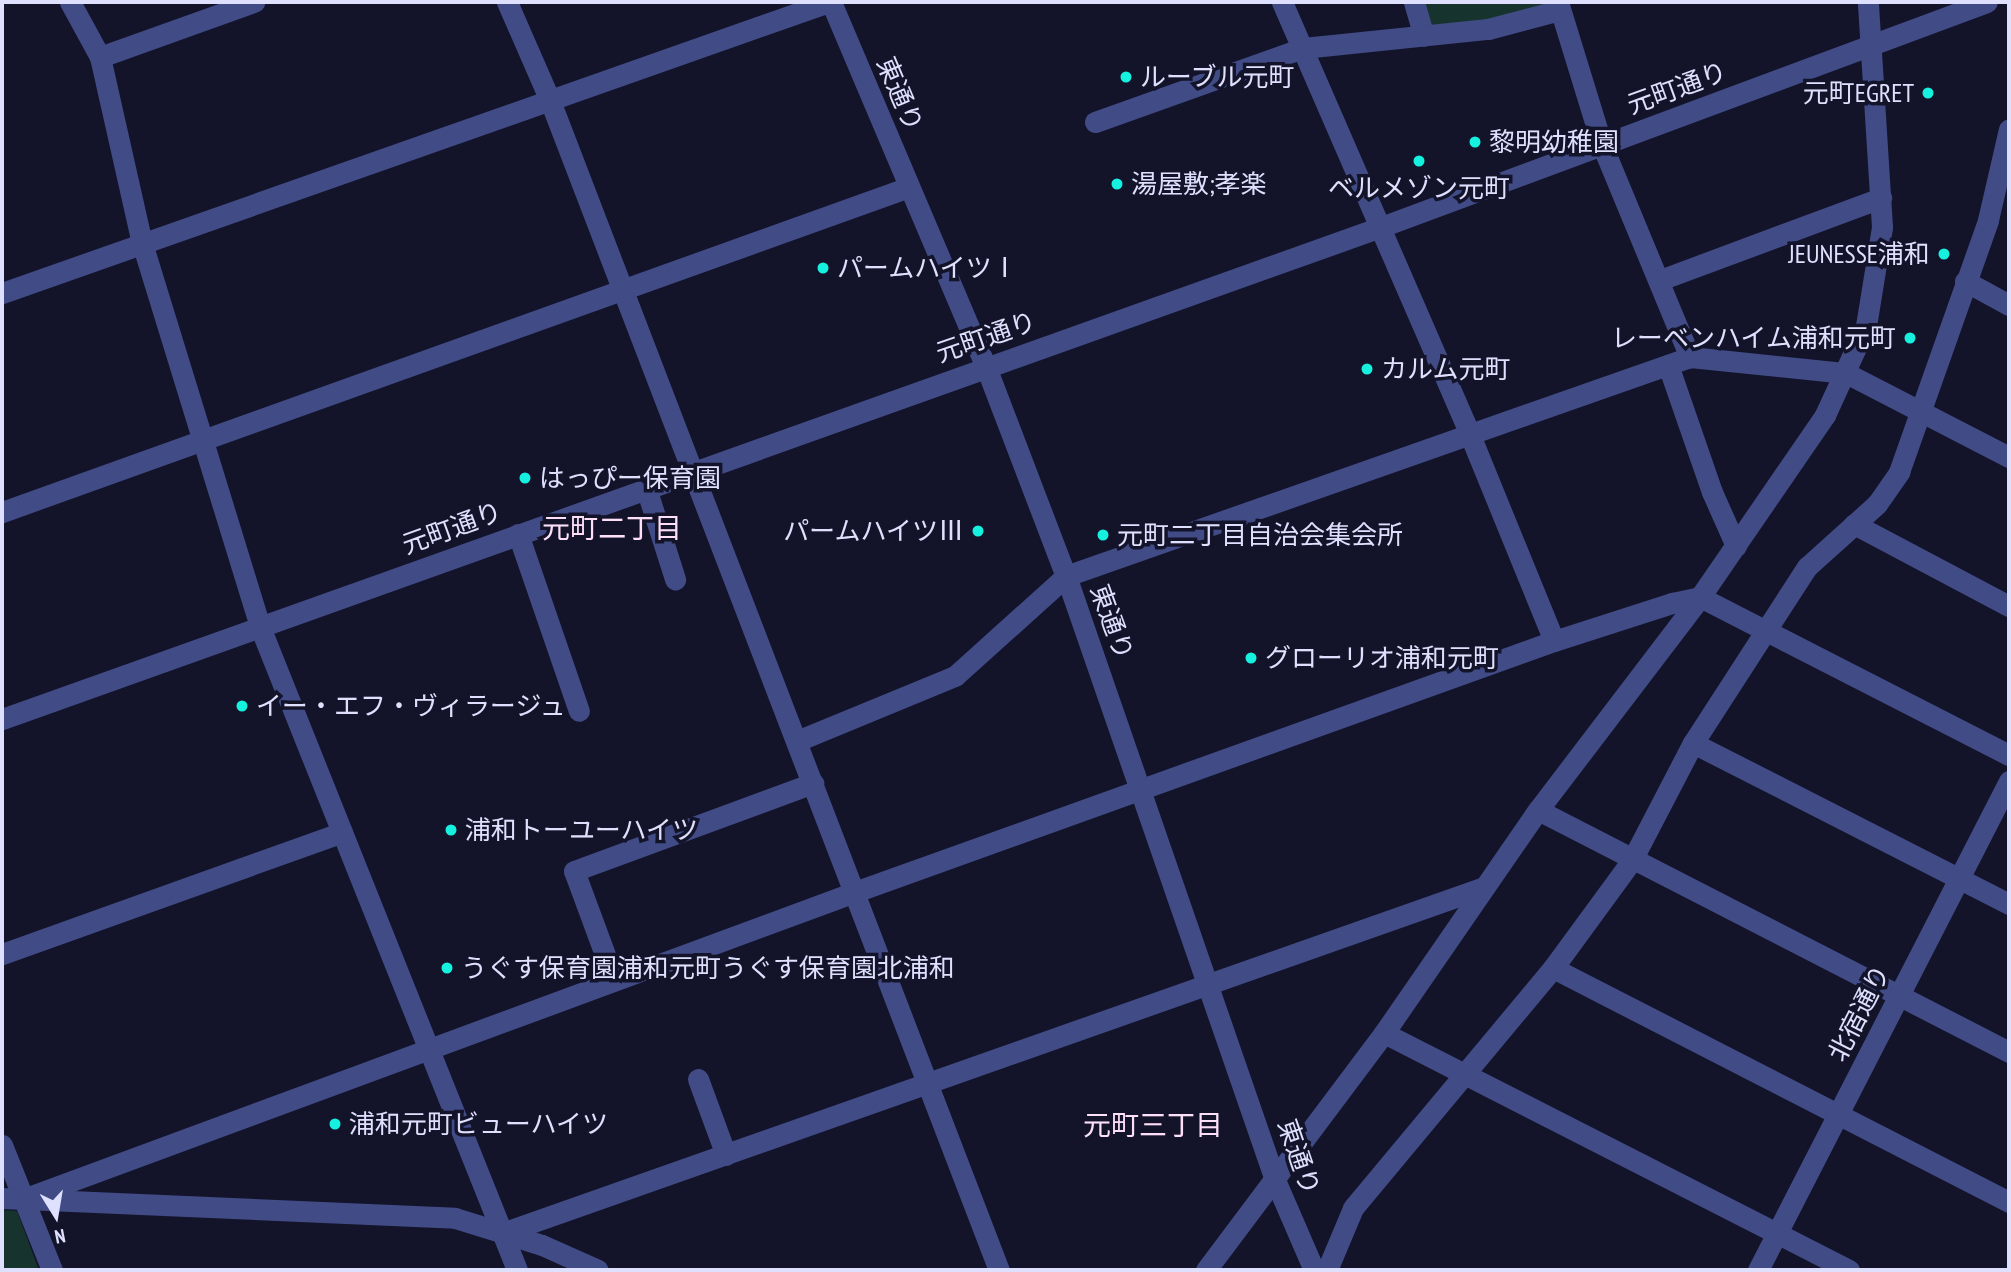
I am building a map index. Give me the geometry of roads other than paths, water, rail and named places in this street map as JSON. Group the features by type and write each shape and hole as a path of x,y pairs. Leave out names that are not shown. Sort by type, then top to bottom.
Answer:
{"street":[{"path":"70,2 100,57 142,243 260,626 426,1048 517,1270"},
{"path":"100,57 254,2"},
{"path":"507,2 549,99 999,1270"},
{"path":"2,293 830,2"},
{"name":"東通り","path":"830,2 986,367 1066,576 1210,984 1275,1180 1314,1270"},
{"path":"1282,2 1470,435 1554,641"},
{"path":"1414,2 1424,36"},
{"path":"1206,1270 1384,1033 1481,888 1538,810 1700,597 1800,456 1846,373 1866,326 1882,227 1868,2"},
{"name":"元町通り","path":"2,719 1381,227 1987,2"},
{"path":"1095,122 1303,48 1488,29 1559,6 1602,145 1690,358"},
{"path":"1327,1270 1353,1208 1553,968 1632,860 1693,743 1807,567 1877,504 1899,472 1988,219 2006,155 2009,129"},
{"path":"2,512 909,187"},
{"path":"1660,280 1881,198"},
{"path":"1965,281 2009,305"},
{"path":"797,741 955,676 1066,576 1690,358 1846,373 2009,457"},
{"path":"1668,365 1712,492 1736,546"},
{"path":"646,488 675,579"},
{"path":"1854,524 2009,606"},
{"path":"517,534 579,711"},
{"path":"12,1199 852,892 1554,641 1672,603 1700,597 2009,755"},
{"path":"1693,743 2009,904"},
{"name":"北宿通り","path":"1758,1270 2009,781"},
{"path":"614,979 574,871 813,783"},
{"path":"1538,810 2009,1052"},
{"path":"2,954 342,832"},
{"path":"502,1233 1481,888"},
{"path":"1553,968 2009,1202"},
{"path":"1384,1033 1849,1270"},
{"path":"698,1079 726,1155"},
{"path":"2,1145 12,1199 52,1270"},
{"path":"12,1199 455,1218 542,1245 598,1270"}],"place":[{"name":"ルーブル元町","path":"1126,77"},
{"name":"元町EGRET","path":"1928,93"},
{"name":"黎明幼稚園","path":"1475,142"},
{"name":"ベルメゾン元町","path":"1419,161"},
{"name":"湯屋敷;孝楽","path":"1117,184"},
{"name":"JEUNESSE浦和","path":"1944,254"},
{"name":"パームハイツⅠ","path":"823,268"},
{"name":"レーベンハイム浦和元町","path":"1910,338"},
{"name":"カルム元町","path":"1367,369"},
{"name":"はっぴー保育園","path":"525,478"},
{"name":"パームハイツⅢ","path":"978,531"},
{"name":"元町二丁目自治会集会所","path":"1103,535"},
{"name":"グローリオ浦和元町","path":"1251,658"},
{"name":"イー・エフ・ヴィラージュ","path":"242,706"},
{"name":"浦和トーユーハイツ","path":"451,830"},
{"name":"うぐす保育園浦和元町うぐす保育園北浦和","path":"447,968"},
{"name":"浦和元町ビューハイツ","path":"335,1124"}],"district":[{"name":"元町二丁目","path":"612,528"},
{"name":"元町三丁目","path":"1153,1125"}]}
